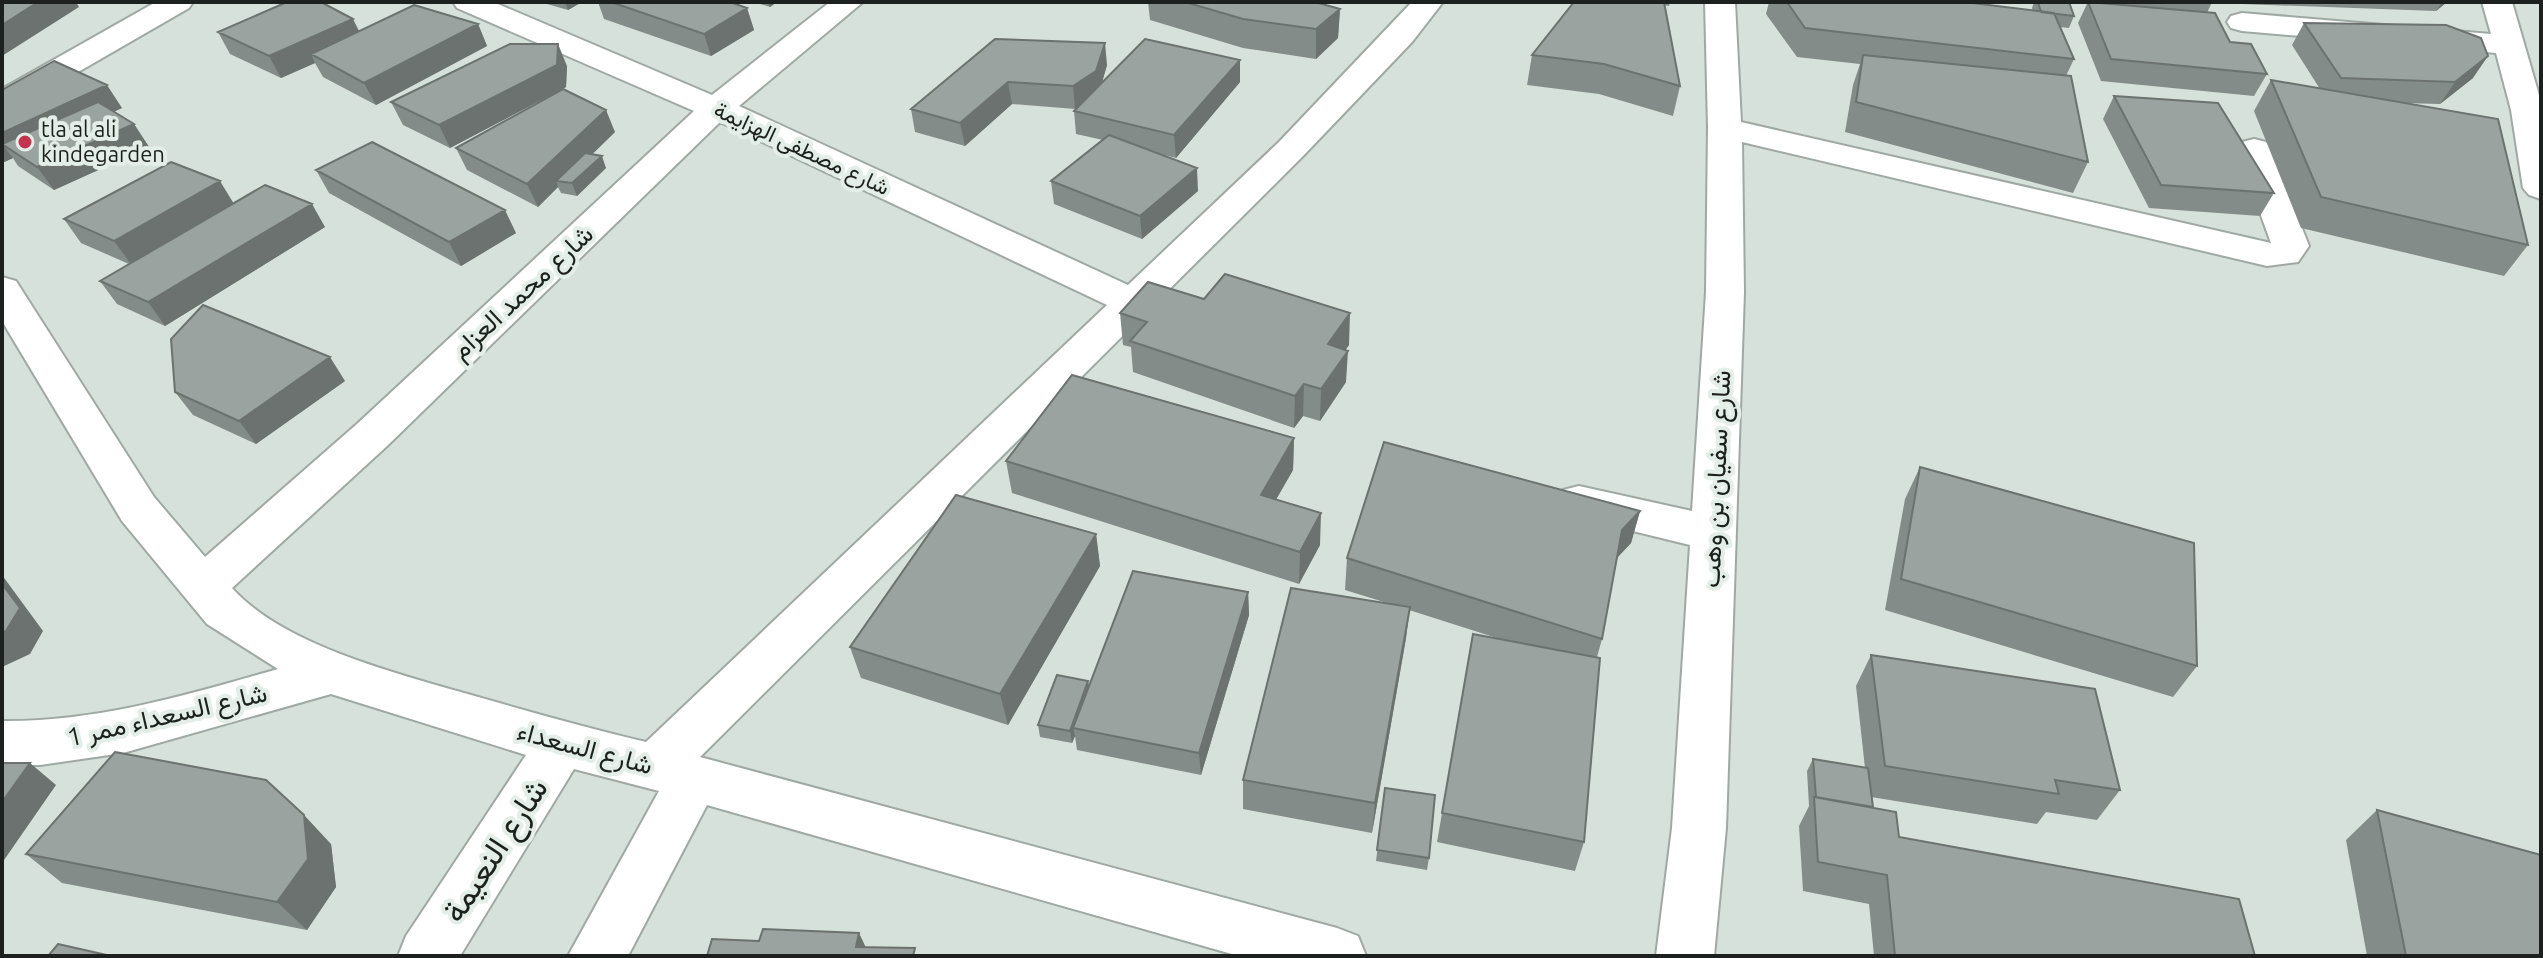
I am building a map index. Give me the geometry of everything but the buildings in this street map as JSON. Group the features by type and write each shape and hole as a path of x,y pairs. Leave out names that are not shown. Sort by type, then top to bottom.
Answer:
{"street":[{"path":"2,102 178,2"},
{"name":"شارع مصطفى الهزايمة","path":"468,2 716,108 1132,302"},
{"name":"شارع محمد العزام","path":"202,587 372,435 716,108 848,2"},
{"path":"597,956 674,772 1132,302 1291,149 1401,35 1428,2"},
{"name":"شارع سفيان بن وهب","path":"1685,956 1699,828 1725,292 1725,128 1720,2"},
{"path":"2497,2 2527,110 2541,188"},
{"path":"2242,22 2509,45"},
{"path":"1725,128 2267,255 2285,254 2290,246 2254,149"},
{"name":"شارع السعداء","path":"2,289 138,509 202,587 224,611 264,638 331,674 562,744 674,772 1337,956"},
{"path":"1546,495 1713,533"},
{"name":"شارع السعداء ممر 1","path":"2,743 25,745 101,735 331,674"},
{"name":"شارع النعيمة","path":"427,956 562,744"}],"place":[{"name":"tla al ali kindegarden","path":"25,142"}]}
